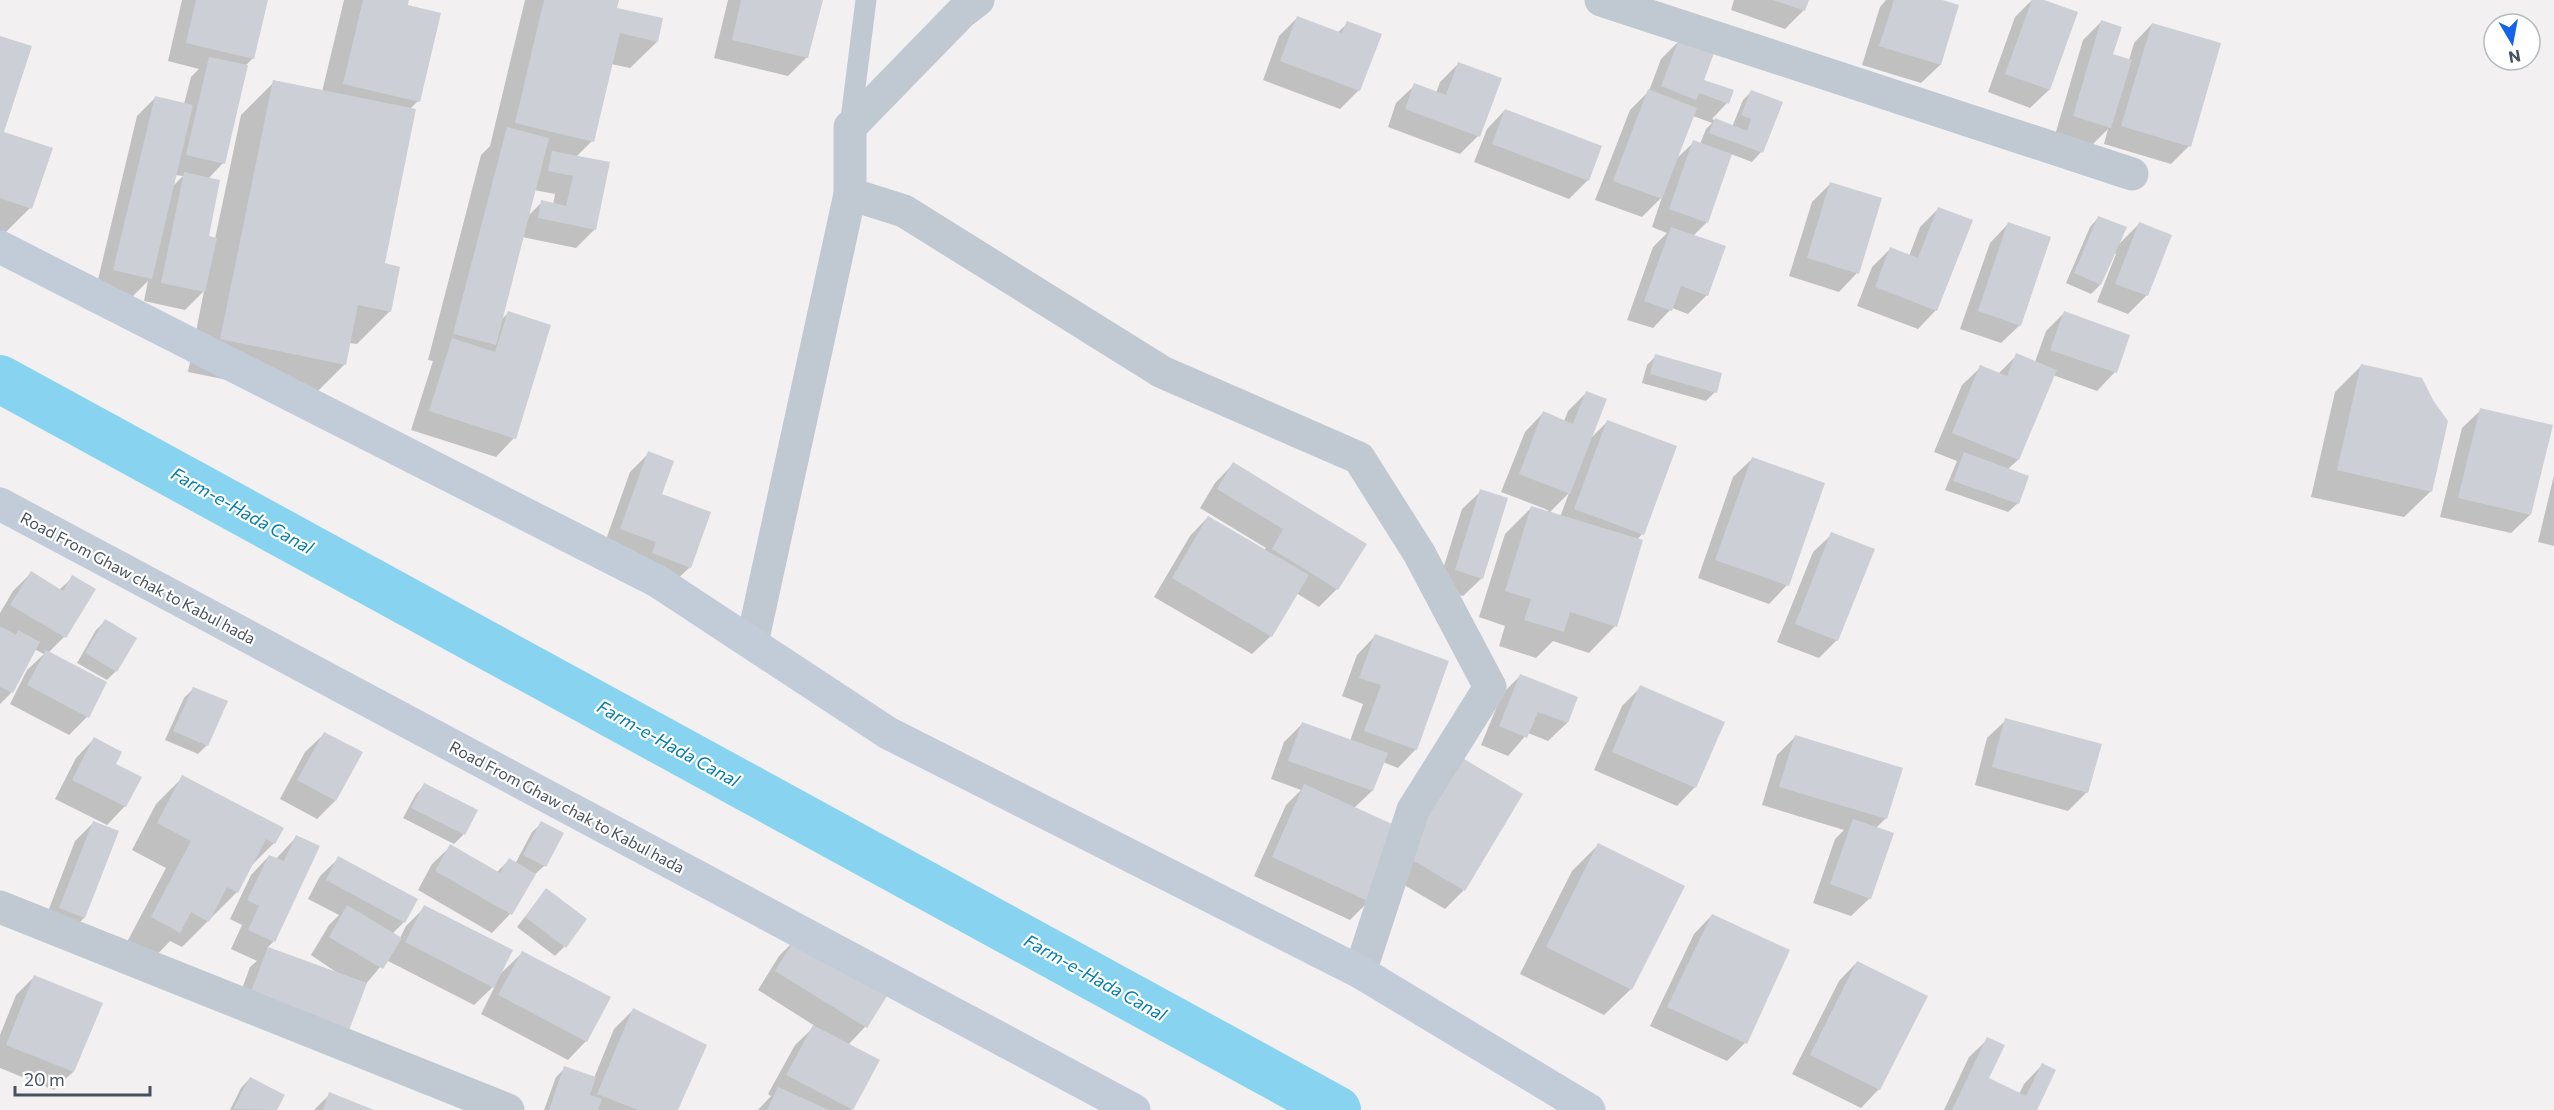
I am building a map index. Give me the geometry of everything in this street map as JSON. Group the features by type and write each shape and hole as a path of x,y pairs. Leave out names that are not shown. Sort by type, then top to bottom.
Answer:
{"street":[{"path":"752,643 850,194 850,127 961,13 978,0"},
{"path":"1601,0 2132,174"},
{"path":"850,194 904,211 1162,372 1359,458 1419,553 1490,687 1413,810 1360,972"},
{"path":"0,247 657,581 888,733 1360,972 1589,1110"},
{"name":"Road From Ghaw chak to Kabul hada","path":"0,504 1134,1110"},
{"path":"0,907 508,1110"}],"lane":[{"path":"850,127 866,0"}],"building":[{"path":"196,0 268,0 254,59 186,43"},
{"path":"363,0 409,0 408,5 441,13 420,102 343,84"},
{"path":"544,0 619,0 617,8 663,18 658,42 620,33 594,142 515,123"},
{"path":"741,0 823,0 808,58 732,40"},
{"path":"1773,0 1809,0 1805,11"},
{"path":"1894,0 1942,0 1959,5 1941,65 1879,46"},
{"path":"2032,0 2044,0 2078,12 2050,90 2005,74"},
{"path":"1297,16 1342,33 1347,21 1382,34 1360,91 1280,61"},
{"path":"2101,20 2122,27 2113,54 2132,60 2111,128 2073,116"},
{"path":"2152,23 2221,43 2191,147 2121,126"},
{"path":"0,36 32,46 4,132 53,148 32,209 0,198"},
{"path":"1679,39 1714,53 1704,80 1734,90 1729,104 1699,93 1696,100 1661,86"},
{"path":"209,57 248,65 225,164 186,155"},
{"path":"1458,62 1502,78 1480,137 1405,109 1414,83 1446,95"},
{"path":"273,80 416,109 385,263 400,267 391,312 358,305 346,365 220,339"},
{"path":"1648,89 1697,108 1662,199 1613,181"},
{"path":"1751,90 1783,102 1763,153 1709,133 1715,118 1747,131 1751,119 1741,115"},
{"path":"155,96 193,105 152,279 113,270"},
{"path":"1505,109 1602,146 1589,181 1492,144"},
{"path":"507,127 549,138 496,345 453,334"},
{"path":"1693,140 1732,154 1708,223 1669,209"},
{"path":"552,151 610,162 596,230 538,218 541,200 566,206 573,176 548,171"},
{"path":"184,172 220,180 209,236 217,238 205,292 161,283"},
{"path":"1830,182 1882,198 1859,274 1807,258"},
{"path":"1938,207 1973,220 1937,311 1875,287 1890,247 1918,258"},
{"path":"2098,216 2127,227 2101,285 2074,273"},
{"path":"2008,222 2051,237 2021,326 1978,311"},
{"path":"2139,222 2172,235 2148,296 2115,284"},
{"path":"1671,227 1726,246 1708,296 1681,286 1672,311 1644,301"},
{"path":"508,311 551,325 516,439 429,411 452,338 495,352"},
{"path":"2064,311 2130,335 2117,373 2050,350"},
{"path":"2016,353 2057,370 2019,460 1952,433 1980,365 2007,376"},
{"path":"1655,354 1722,373 1717,393 1650,374"},
{"path":"2361,364 2422,378 2433,400 2448,421 2432,492 2337,470"},
{"path":"1586,391 1607,399 1570,494 1519,474 1543,411 1573,424"},
{"path":"2480,408 2553,425 2531,515 2458,498"},
{"path":"1607,420 1677,446 1644,535 1574,509"},
{"path":"648,451 674,461 662,494 711,512 691,568 652,553 656,542 620,529"},
{"path":"1964,452 2029,476 2019,504 1953,481"},
{"path":"1752,457 1825,483 1789,586 1715,560"},
{"path":"1233,462 1367,544 1338,590 1272,549 1283,529 1217,489"},
{"path":"1480,489 1508,498 1483,579 1455,570"},
{"path":"1531,506 1643,540 1617,627 1570,612 1564,632 1524,620 1531,599 1505,591"},
{"path":"1208,516 1309,575 1272,637 1172,578"},
{"path":"1831,532 1875,549 1838,641 1795,624"},
{"path":"31,571 63,591 72,575 96,589 66,638 10,605"},
{"path":"105,619 137,638 117,672 85,653"},
{"path":"0,626 16,635 18,630 40,642 13,693 0,687"},
{"path":"1375,634 1449,661 1417,750 1364,731 1381,685 1359,678"},
{"path":"46,650 107,682 89,718 27,685"},
{"path":"1520,674 1578,697 1568,723 1538,712 1527,738 1499,726"},
{"path":"1640,685 1725,722 1696,788 1612,752"},
{"path":"193,687 228,701 208,746 173,731"},
{"path":"2005,718 2102,744 2088,793 1992,767"},
{"path":"1302,722 1388,753 1373,791 1288,761"},
{"path":"324,732 363,752 336,801 297,780"},
{"path":"1795,735 1903,768 1887,819 1779,787"},
{"path":"94,737 122,752 116,764 142,777 126,807 72,780"},
{"path":"1459,756 1523,794 1465,891 1400,853"},
{"path":"182,775 284,828 275,844 266,839 238,893 227,887 209,922 191,912 180,933 151,917 191,841 157,823"},
{"path":"424,783 478,810 465,835 411,808"},
{"path":"1304,784 1403,829 1370,902 1272,857"},
{"path":"1853,819 1894,833 1871,899 1830,884"},
{"path":"93,821 119,831 85,918 59,908"},
{"path":"541,821 564,833 546,867 523,855"},
{"path":"296,835 320,846 275,942 248,930 259,906 247,900 269,855 284,861"},
{"path":"1598,843 1685,886 1632,990 1546,947"},
{"path":"450,844 500,873 509,858 536,874 512,915 435,871"},
{"path":"338,856 418,899 405,923 326,880"},
{"path":"546,888 587,919 566,948 525,917"},
{"path":"347,905 402,938 383,969 329,937"},
{"path":"424,905 513,950 494,988 405,942"},
{"path":"1712,914 1790,950 1747,1044 1667,1007"},
{"path":"797,936 889,993 867,1028 775,971"},
{"path":"268,947 367,983 348,1033 249,997"},
{"path":"522,951 611,997 587,1042 498,995"},
{"path":"1857,961 1928,996 1880,1090 1810,1055"},
{"path":"34,975 103,1003 74,1072 6,1045"},
{"path":"633,1008 707,1045 678,1110 638,1110 597,1094"},
{"path":"813,1025 880,1060 853,1110 786,1075"},
{"path":"1987,1037 2005,1045 1989,1078 2026,1096 2042,1063 2056,1070 2037,1110 1952,1110"},
{"path":"564,1066 596,1077 590,1095 602,1099 598,1110 549,1110"},
{"path":"250,1077 285,1095 277,1110 233,1109"},
{"path":"778,1087 829,1110 767,1110"},
{"path":"329,1092 374,1110 323,1110"}],"waterway":[{"name":"Farm-e-Hada Canal","path":"0,379 1337,1110"}]}
